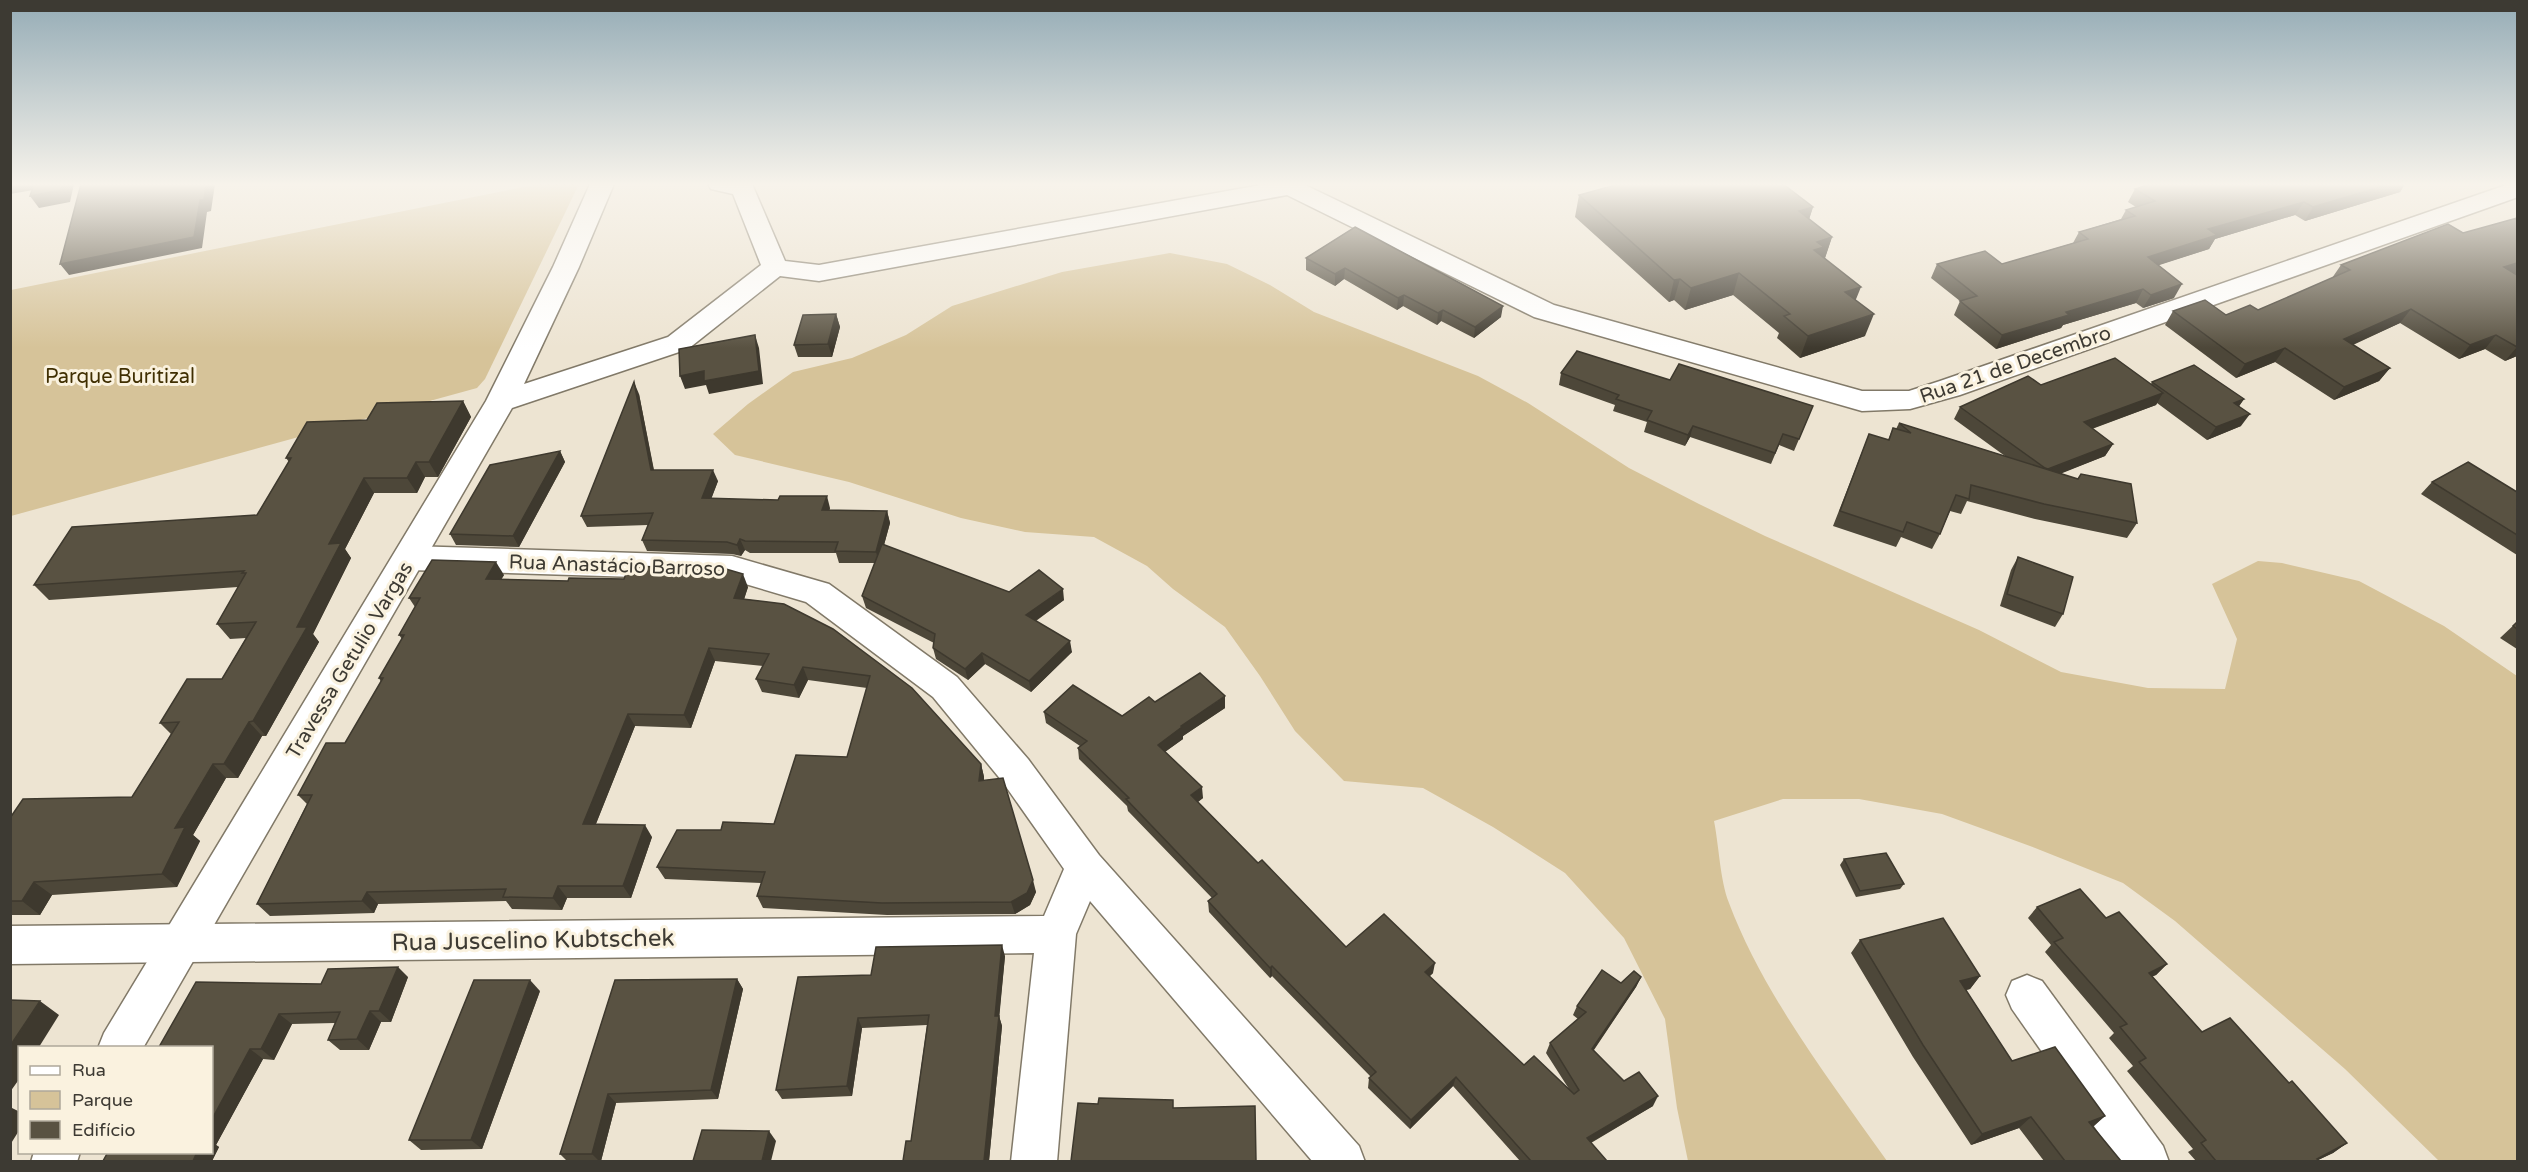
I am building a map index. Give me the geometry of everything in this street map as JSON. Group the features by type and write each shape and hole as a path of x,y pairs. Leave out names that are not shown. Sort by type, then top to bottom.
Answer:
{"street":[{"name":"Travessa Getulio Vargas","path":"120,1046 501,401 578,239"},
{"path":"501,401 678,343 775,267 763,239"},
{"name":"Rua 21 de Decembro","path":"775,267 819,273 1006,239"},
{"name":"Rua 21 de Decembro","path":"1396,239 1544,311 1862,401 1910,400 1950,388 2375,239"},
{"name":"Rua Anastácio Barroso","path":"410,558 732,568 817,593 945,687 1015,770 1085,867 1343,1161"},
{"path":"1034,1161 1056,934 1085,867"},
{"name":"Rua Juscelino Kubtschek","path":"10,945 1056,934"},
{"path":"2027,995 2147,1161"}],"green space":[{"name":"Parque Buritizal","path":"266,239 553,239 485,379 477,388 11,516 11,290"},
{"path":"1170,253 1227,264 1270,285 1314,312 1478,376 1528,403 1629,468 1699,504 1765,536 1979,630 2061,672 2148,688 2225,689 2237,639 2212,584 2258,561 2282,563 2359,581 2444,626 2517,676 2517,1161 2439,1161 2345,1069 2175,921 2123,883 1942,814 1859,799 1783,799 1714,821 1726,894 1743,937 1779,1004 1821,1069 1887,1161 1688,1161 1677,1108 1665,1019 1624,938 1565,873 1493,827 1423,788 1344,781 1295,731 1225,627 1173,589 1147,566 1094,537 1025,532 961,518 849,482 735,455 713,434 748,404 793,372 852,358 906,335 952,306 1062,272"}],"building":[{"path":"67,239 186,239 60,264"},
{"path":"1337,239 1377,239 1503,306 1475,327 1443,310 1438,313 1404,295 1398,298 1345,268 1335,274 1306,258"},
{"path":"1628,239 1827,239 1817,242 1824,247 1814,250 1861,287 1845,292 1874,314 1808,336 1784,316 1790,314 1739,273 1691,288 1680,279 1674,280"},
{"path":"2088,239 2205,239 2148,257 2182,284 2151,295 2143,289 2066,312 2069,315 2002,335 1960,301 1977,296 1937,264 1985,251 2002,264"},
{"path":"2410,239 2517,239 2517,263 2504,267 2517,275 2517,347 2496,335 2470,345 2411,309 2344,339 2390,368 2344,387 2285,348 2245,364 2173,311 2205,300 2226,315 2250,305 2258,310 2350,270 2341,265"},
{"path":"836,314 828,344 794,345 803,315"},
{"path":"755,335 759,371 704,381 704,371 680,376 679,349"},
{"path":"1577,351 1670,380 1679,364 1813,406 1799,439 1783,434 1775,453 1693,426 1688,435 1647,420 1652,411 1616,399 1619,395 1561,373"},
{"path":"2115,358 2163,393 2084,422 2113,444 2048,469 1960,407 2028,376 2041,385"},
{"path":"2194,365 2244,399 2234,403 2250,414 2216,427 2152,382"},
{"path":"634,382 651,470 713,470 702,498 778,500 780,496 827,496 822,510 887,511 876,552 835,551 838,542 745,541 740,539 737,545 727,542 642,540 653,513 581,516"},
{"path":"463,401 429,462 416,462 407,478 364,478 329,544 341,543 297,627 307,627 253,721 249,722 224,764 213,764 175,828 185,827 162,874 34,882 22,901 10,901 10,818 23,799 132,797 179,722 160,723 187,679 222,679 256,622 217,624 246,573 242,573 244,571 34,585 72,527 257,515 291,458 286,458 307,422 367,420 377,403"},
{"path":"1899,423 2078,479 2081,474 2131,484 2137,523 2044,504 1971,485 1969,499 1956,495 1940,534 1907,522 1903,532 1840,511 1869,434 1889,440 1893,428 1911,433"},
{"path":"560,451 513,536 450,534 490,465"},
{"path":"2468,462 2517,492 2517,535 2432,482"},
{"path":"882,544 1009,592 1039,570 1063,589 1026,615 1070,641 1029,681 982,653 965,669 933,648 935,634 862,596"},
{"path":"2018,557 2073,577 2063,614 2007,594"},
{"path":"432,560 496,562 486,579 568,581 569,578 624,579 629,566 726,569 743,574 734,598 784,604 833,629 912,688 981,764 979,781 1003,778 1033,880 1027,893 1011,902 882,903 757,896 765,872 657,867 677,830 721,830 723,822 774,824 796,755 847,757 870,676 803,667 794,685 756,679 769,654 709,648 684,715 628,714 583,824 645,825 623,886 558,886 553,898 503,897 506,889 367,892 362,901 257,904 312,795 298,795 326,743 345,743 383,678 379,678 404,635 399,635 420,598 409,598"},
{"path":"1200,673 1225,696 1158,745 1202,787 1191,795 1258,863 1262,860 1346,947 1384,914 1435,963 1425,972 1524,1065 1534,1056 1574,1094 1579,1090 1550,1043 1586,1012 1577,1006 1602,970 1621,983 1634,971 1641,977 1592,1049 1624,1081 1639,1072 1658,1096 1587,1138 1607,1161 1531,1161 1456,1077 1411,1120 1369,1078 1376,1072 1272,966 1270,968 1208,901 1217,894 1126,799 1129,798 1078,748 1087,741 1044,712 1073,685 1122,716 1149,697 1155,702"},
{"path":"1886,853 1904,884 1860,891 1844,859"},
{"path":"2080,889 2106,918 2119,912 2167,964 2149,973 2202,1032 2230,1018 2289,1083 2292,1081 2347,1143 2317,1159 2319,1161 2216,1161 2201,1143 2206,1140 2139,1062 2146,1058 2120,1027 2127,1024 2054,942 2063,938 2037,907"},
{"path":"1943,918 1980,976 1960,981 2012,1061 2055,1047 2105,1116 2089,1122 2121,1161 2065,1161 2031,1117 1982,1134 1923,1045 1860,940"},
{"path":"1002,945 995,1016 999,1016 984,1161 903,1161 906,1141 911,1141 929,1015 858,1018 847,1086 776,1090 798,977 871,975 876,947"},
{"path":"398,967 379,1011 370,1011 357,1039 328,1040 340,1012 279,1014 261,1049 250,1049 213,1117 213,1046 160,1046 196,982 321,984 328,969"},
{"path":"737,979 711,1090 608,1094 592,1154 560,1154 615,980"},
{"path":"474,980 530,980 471,1140 409,1140"},
{"path":"10,1000 40,1001 10,1046"},
{"path":"1099,1098 1173,1100 1173,1108 1255,1106 1256,1161 1071,1161 1078,1103 1098,1104"},
{"path":"702,1130 769,1131 762,1161 693,1161"},
{"path":"107,1154 196,1154 193,1161 103,1161"}]}
